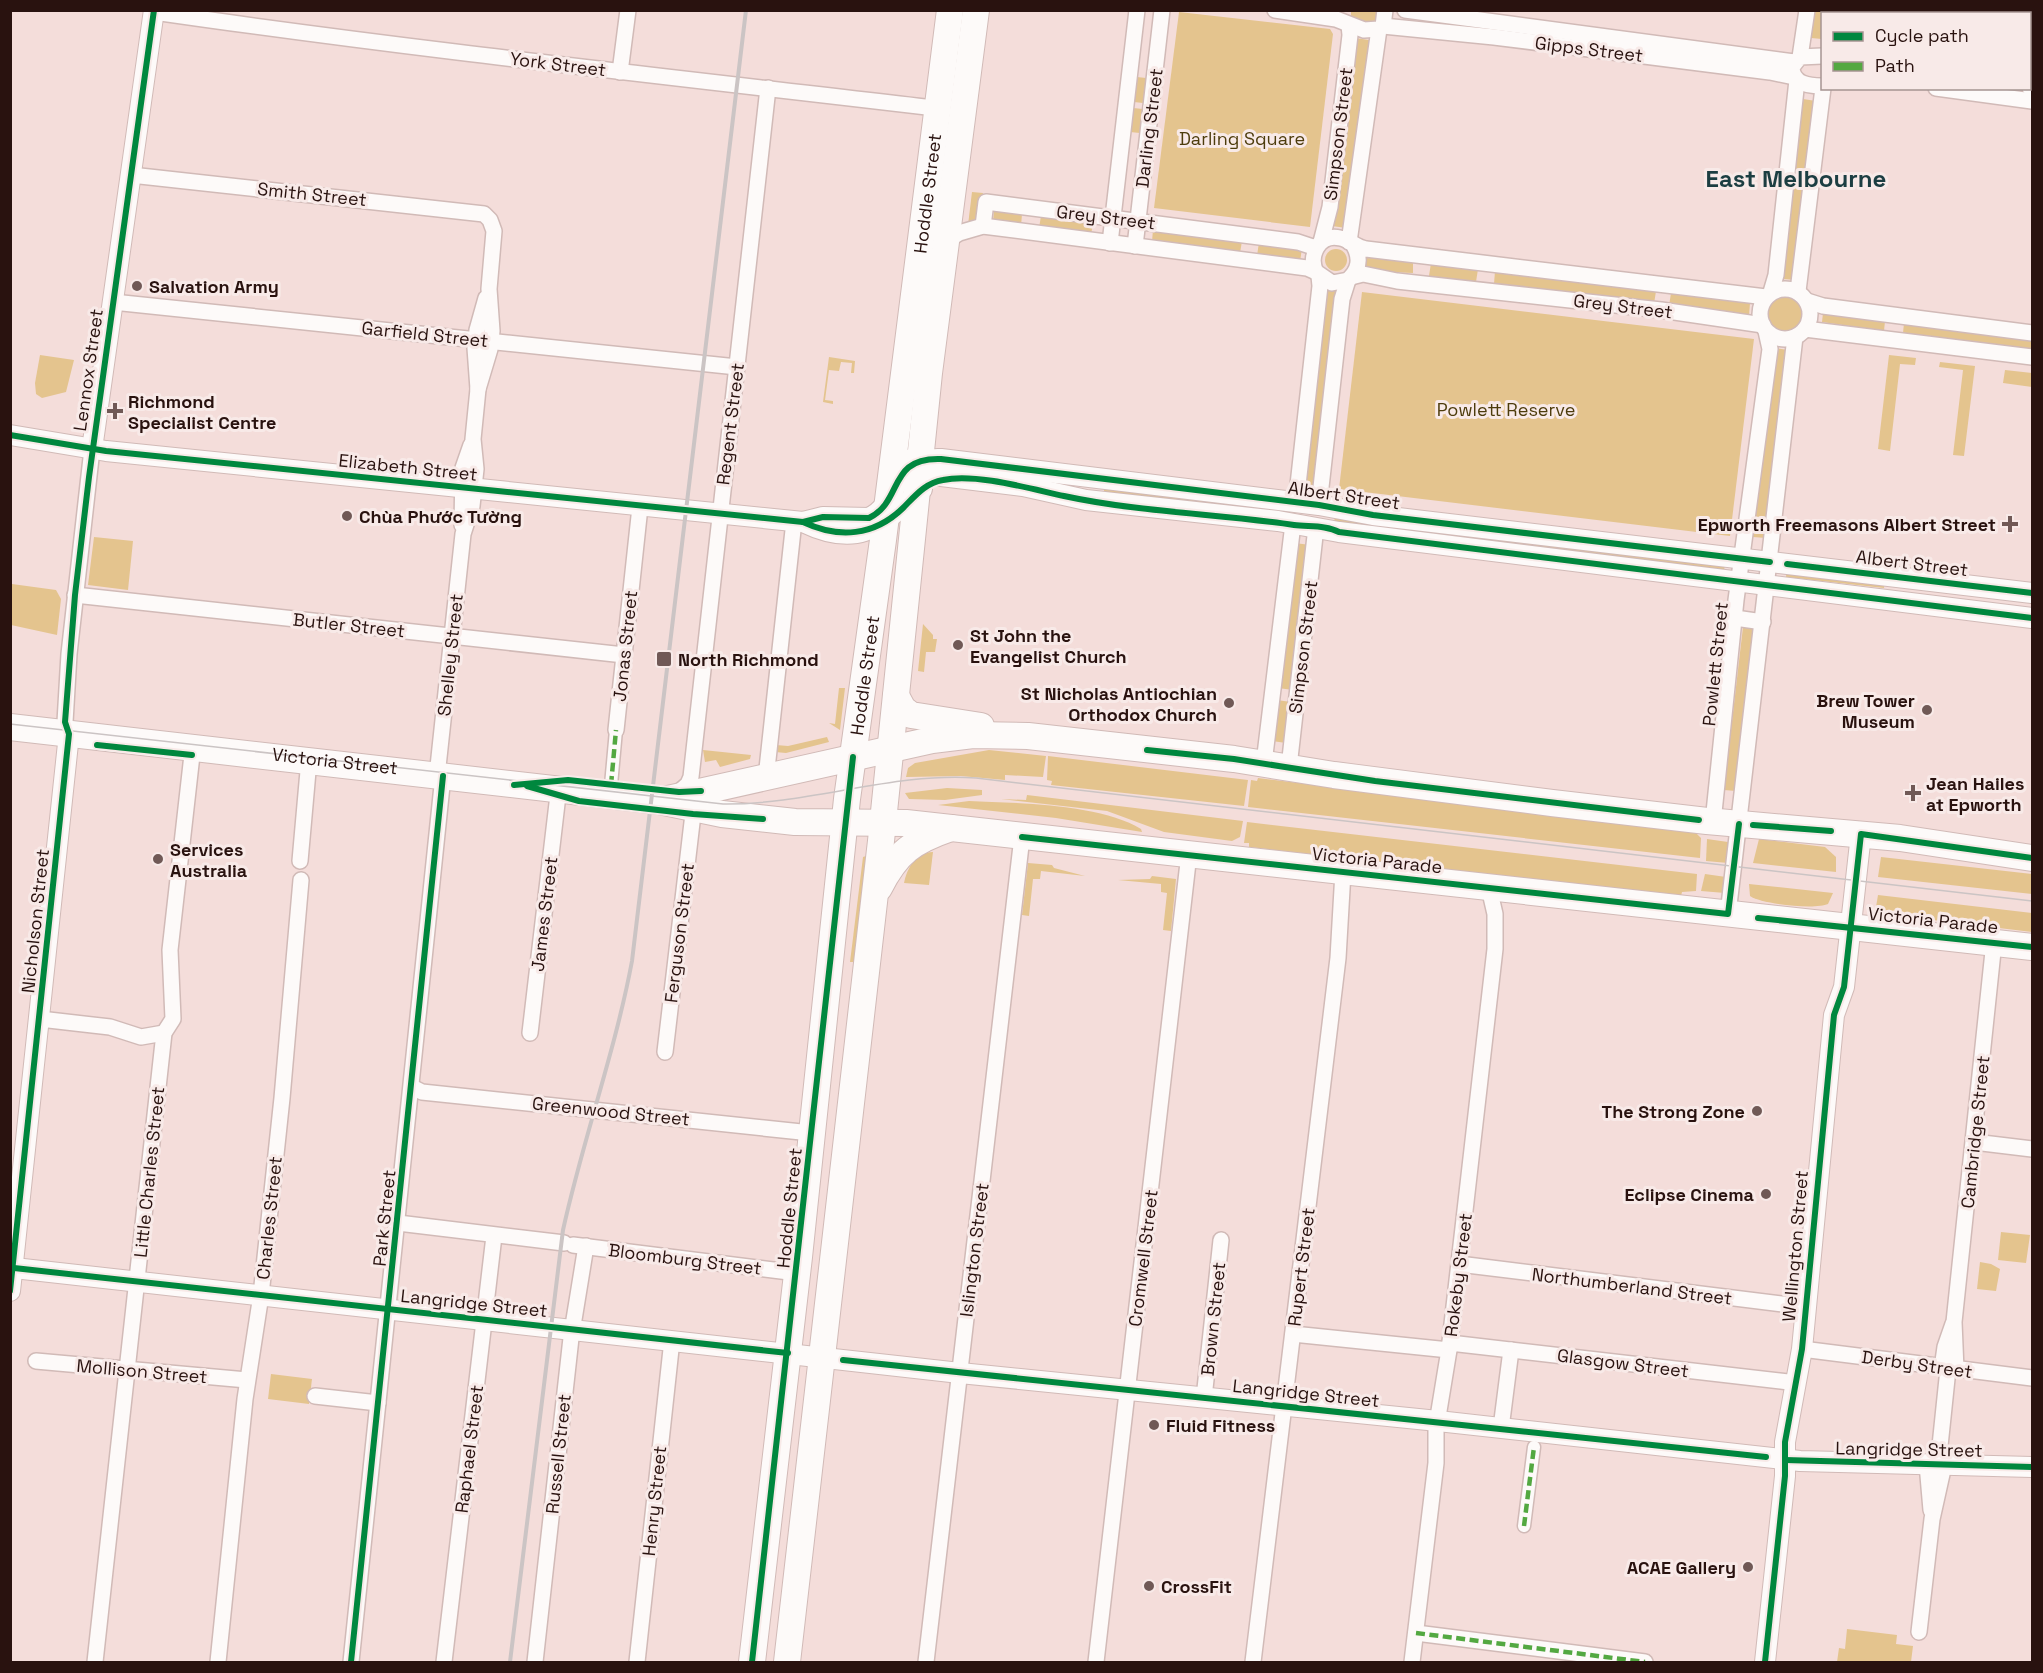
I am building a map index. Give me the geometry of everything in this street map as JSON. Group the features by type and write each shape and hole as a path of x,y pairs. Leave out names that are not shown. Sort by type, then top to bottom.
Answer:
{"main road":[{"name":"Hoddle Street","path":"752,1662 797,1273 844,824 950,10"},
{"name":"Hoddle Street","path":"787,1662 891,749 918,464 976,10"},
{"path":"896,696 905,711 911,714 1028,736 1264,763 1375,781 1713,822 1861,834 2032,858"},
{"path":"10,717 52,723 69,734 104,747 192,755 257,755"},
{"name":"Victoria Street","path":"10,727 521,785 683,800 722,814 808,823 883,822"},
{"path":"891,749 962,735 1028,736"},
{"name":"Victoria Street","path":"683,800 891,749"},
{"path":"521,785 558,780 611,784 683,800 722,814"},
{"path":"521,785 579,801 683,800"},
{"name":"Victoria Parade","path":"883,822 2032,947"},
{"path":"874,902 887,873 907,848 920,839 951,828"}],"street":[{"path":"620,72 628,10"},
{"name":"Darling Street","path":"1110,243 1137,10"},
{"name":"Darling Street","path":"1135,246 1162,10"},
{"path":"1275,10 1347,20"},
{"name":"Gipps Street","path":"1405,10 1594,34 1796,69"},
{"path":"1807,10 1796,69 1776,275 1760,311 1765,328 1780,338 1800,333 2032,357"},
{"name":"York Street","path":"154,11 620,72 963,111"},
{"name":"Lennox Street","path":"69,734 65,722 69,660 92,449 154,11"},
{"name":"Gipps Street","path":"1347,20 1364,30 1382,22 1592,50 1796,69"},
{"name":"Simpson Street","path":"1319,245 1330,207 1350,35 1347,20"},
{"name":"Simpson Street","path":"1352,244 1382,22"},
{"path":"1530,42 1532,26"},
{"path":"1592,50 1594,34"},
{"path":"1796,69 1821,56"},
{"path":"1796,69 1808,85 1821,87"},
{"name":"Regent Street","path":"683,800 691,777 768,88"},
{"path":"1728,914 1800,333 1811,315 1803,296 1823,90"},
{"path":"1951,90 2032,101"},
{"name":"Smith Street","path":"130,175 476,212 484,214 490,220"},
{"name":"Grey Street","path":"983,226 986,202 1319,245"},
{"name":"Shelley Street","path":"440,776 451,636 468,487 463,468 473,439 489,289 494,231 490,220"},
{"name":"Grey Street","path":"946,241 959,233 983,226 1307,268 1317,274"},
{"path":"1246,260 1249,235"},
{"path":"1293,524 1320,286 1312,260 1319,245 1335,237 1352,244 1359,259 1342,299 1316,527"},
{"name":"Grey Street","path":"1352,244 1422,257 1486,265 1768,295"},
{"path":"1420,283 1422,257"},
{"path":"1483,290 1486,265"},
{"path":"1317,274 1332,283 1349,278"},
{"name":"Grey Street","path":"1349,278 1363,274 1420,283 1661,310 1765,328"},
{"path":"1768,295 1784,288 1823,306 2032,333"},
{"name":"Garfield Street","path":"114,302 737,367"},
{"name":"Powlett Street","path":"1713,822 1734,618 1770,349 1765,328"},
{"path":"886,511 901,474 918,464 903,441 897,417"},
{"name":"Elizabeth Street","path":"10,435 92,449 799,522 822,530 856,533 871,530 886,511 916,494"},
{"name":"Albert Street","path":"918,464 941,459 1296,503 1373,515 2032,593"},
{"name":"Albert Street","path":"918,464 933,475 1023,486 1098,502 1293,524 1669,571 1739,583 2032,618"},
{"name":"Albert Street","path":"916,494 932,483 956,478"},
{"path":"1098,502 1100,480"},
{"name":"Jonas Street","path":"611,784 640,507"},
{"path":"766,778 799,522"},
{"name":"Simpson Street","path":"1264,763 1293,524"},
{"name":"Simpson Street","path":"1289,767 1316,527"},
{"name":"Butler Street","path":"75,596 624,655"},
{"path":"1734,618 1763,622"},
{"name":"Nicholson Street","path":"10,1291 69,734"},
{"name":"Little Charles Street","path":"95,1662 164,1033 173,1020 170,950 192,755"},
{"path":"300,861 309,760"},
{"name":"Park Street","path":"351,1662 412,1087 440,776"},
{"name":"James Street","path":"530,1033 558,795"},
{"name":"Ferguson Street","path":"665,1052 683,800"},
{"name":"Wellington Street","path":"1765,1662 1789,1411 1797,1383 1802,1349 1834,1015 1844,987 1861,834"},
{"name":"Islington Street","path":"926,1662 1022,837"},
{"name":"Cromwell Street","path":"1096,1662 1189,854"},
{"name":"Rupert Street","path":"1253,1662 1338,958 1343,872"},
{"name":"Charles Street","path":"218,1662 247,1380 261,1295 282,1098 301,880"},
{"name":"Rokeby Street","path":"1412,1662 1438,1421 1450,1346 1496,948 1495,911 1489,888"},
{"name":"Cambridge Street","path":"1919,1632 1994,942"},
{"path":"40,1019 110,1027 141,1037 164,1033"},
{"name":"Greenwood Street","path":"412,1087 432,1093 811,1133"},
{"path":"1974,1142 2032,1149"},
{"name":"Bloomburg Street","path":"398,1223 797,1273"},
{"name":"Raphael Street","path":"444,1662 494,1236"},
{"name":"Brown Street","path":"1204,1398 1221,1239"},
{"name":"Russell Street","path":"535,1662 574,1329 574,1245"},
{"name":"Northumberland Street","path":"1459,1264 1806,1307"},
{"name":"Langridge Street","path":"14,1268 960,1373 1438,1421 1785,1460 2032,1467"},
{"name":"Glasgow Street","path":"1293,1334 1511,1350 1797,1383"},
{"name":"Henry Street","path":"636,1662 672,1340"},
{"name":"Derby Street","path":"1802,1349 2032,1378"},
{"path":"1501,1428 1511,1350"},
{"name":"Mollison Street","path":"36,1361 247,1380"},
{"path":"315,1396 378,1403"},
{"path":"1524,1526 1534,1447"},
{"path":"1416,1633 1644,1662"}],"green space":[{"path":"1351,11 1379,11 1377,21 1366,23 1351,17"},
{"path":"1814,11 1828,11 1821,12 1821,39 1811,38"},
{"name":"Darling Square","path":"1179,12 1330,29 1333,34 1310,227 1154,208"},
{"path":"1355,38 1369,40 1346,228 1332,226"},
{"path":"1137,77 1146,78 1143,103 1134,102"},
{"path":"1803,99 1816,101 1796,280 1783,279"},
{"path":"1133,108 1143,109 1140,133 1130,132"},
{"path":"972,192 983,193 977,225 968,225"},
{"path":"994,210 1022,214 1021,226 993,223"},
{"path":"1041,216 1093,223 1091,235 1039,228"},
{"path":"1153,229 1242,241 1240,253 1152,242"},
{"path":"1259,242 1302,248 1300,262 1257,256"},
{"path":"1332,249 1340,249 1347,256 1347,264 1340,271 1332,271 1325,264 1325,256"},
{"path":"1367,256 1413,263 1413,273 1365,271"},
{"path":"1431,263 1478,269 1476,282 1429,276"},
{"path":"1495,271 1656,291 1654,304 1494,284"},
{"path":"1325,288 1339,290 1316,487 1302,485"},
{"name":"Powlett Reserve","path":"1362,292 1754,339 1730,536 1339,489"},
{"path":"1671,293 1750,303 1749,316 1669,306"},
{"path":"1785,294 1798,300 1804,313 1798,326 1785,332 1772,326 1766,313 1772,300"},
{"path":"1823,313 1885,321 1884,331 1822,322"},
{"path":"1904,323 2032,339 2032,349 1903,333"},
{"path":"1775,348 1788,350 1766,538 1753,537"},
{"path":"40,355 74,360 66,392 42,398 36,394 35,383"},
{"path":"1889,355 1916,358 1915,365 1900,364 1890,451 1878,449"},
{"path":"829,357 855,361 854,373 851,373 852,363 841,362 839,371 829,370 825,400 833,401 833,404 823,402"},
{"path":"1940,362 1975,366 1964,456 1953,455 1963,370 1939,367"},
{"path":"2005,370 2032,373 2032,387 2003,383"},
{"path":"1104,488 1276,508 1276,513 1104,493"},
{"path":"1335,517 1725,564 1724,571 1334,522"},
{"path":"94,537 133,541 128,590 88,585"},
{"path":"1295,543 1310,545 1293,690 1278,688"},
{"path":"1787,567 1885,578 1884,588 1786,577"},
{"path":"12,584 56,590 61,599 57,635 11,625"},
{"path":"923,624 933,635 933,639 937,639 935,652 926,652 924,672 918,671"},
{"path":"1743,627 1755,629 1736,791 1724,790"},
{"path":"839,688 845,688 840,730 829,723 835,724"},
{"path":"1277,700 1291,702 1286,743 1272,741"},
{"path":"827,737 829,742 786,753 775,752 776,745 788,746"},
{"path":"703,750 751,755 750,759 720,767 716,760 705,762"},
{"path":"989,750 1046,756 1043,777 1005,775 1005,780 961,776 906,777 908,768 915,763"},
{"path":"1048,756 1248,780 1244,806 1051,785 1052,781 1047,780"},
{"path":"1258,778 1694,831 1701,838 1700,858 1248,807 1251,780 1257,781"},
{"path":"947,788 982,790 982,795 945,800 909,799 905,793"},
{"path":"1027,795 1243,821 1240,837 1232,841 1164,832 1107,811 1001,799 1026,800"},
{"path":"969,801 1034,804 1082,810 1124,821 1141,829 1142,832 1056,818 938,805"},
{"path":"1247,822 1697,874 1696,891 1682,892 1681,896 1249,847 1249,843 1244,843"},
{"path":"1707,839 1728,842 1728,863 1706,861"},
{"path":"1759,839 1825,847 1836,857 1836,872 1753,863"},
{"path":"933,852 929,885 904,883 913,862 922,855"},
{"path":"866,856 854,962 850,962 863,857"},
{"path":"1881,857 2032,874 2032,894 1878,877"},
{"path":"1028,863 1052,865 1054,868 1085,876 1041,871 1040,879 1033,879 1029,916 1022,915"},
{"path":"1705,874 1726,877 1725,893 1701,891"},
{"path":"1152,876 1176,879 1171,931 1163,930 1167,893 1161,892 1161,884 1118,880 1150,879"},
{"path":"1749,884 1833,893 1828,904 1821,906 1788,905 1750,896"},
{"path":"1878,895 2032,913 2032,932 1875,913"},
{"path":"2001,1232 2030,1235 2026,1263 1998,1260"},
{"path":"1980,1262 2000,1269 1996,1291 1977,1289"},
{"path":"271,1374 312,1379 309,1404 268,1399"},
{"path":"1847,1629 1897,1635 1896,1644 1913,1646 1911,1662 1837,1662 1839,1648 1845,1649"}],"tram line":[{"path":"10,724 723,804 787,800 913,780 945,777 976,778 2032,901"}],"railway":[{"path":"510,1662 563,1230 617,1029 632,961 746,10"}],"marked path":[{"path":"611,785 616,730"},
{"path":"1524,1526 1534,1447"},
{"path":"1416,1633 1645,1662"}],"cycle path":[{"path":"10,1291 69,734 65,722 75,595 89,477 154,10"},
{"path":"10,435 106,451 803,522 830,531 843,532 856,532 880,524 892,517 931,484 956,478 987,480 1121,506 1323,527 1339,532 2032,618"},
{"path":"803,522 823,517 869,518 880,511 904,472 912,465 924,460 941,459 1319,505 1373,515 1770,562"},
{"path":"1787,564 2032,593"},
{"path":"97,745 192,755"},
{"path":"1147,750 1234,759 1375,781 1699,820"},
{"path":"752,1662 853,757"},
{"path":"351,1662 443,776"},
{"path":"514,785 568,780 679,792 701,791"},
{"path":"527,786 579,801 693,814 763,819"},
{"path":"1022,837 1728,914 1739,824"},
{"path":"1753,825 1831,831"},
{"path":"1765,1662 1785,1476 1785,1442 1802,1349 1834,1015 1844,987 1861,834 2032,858"},
{"path":"1758,918 2032,947"},
{"path":"14,1268 788,1353"},
{"path":"843,1360 1766,1457"},
{"path":"1785,1460 2032,1467"}],"place":[{"name":"Salvation Army","path":"137,286"},
{"name":"Richmond Specialist Centre","path":"115,411"},
{"name":"Chùa Phước Tường","path":"347,516"},
{"name":"Epworth Freemasons Albert Street","path":"2010,524"},
{"name":"St John the Evangelist Church","path":"958,645"},
{"name":"North Richmond","path":"664,659"},
{"name":"St Nicholas Antiochian Orthodox Church","path":"1229,703"},
{"name":"Brew Tower Museum","path":"1927,710"},
{"name":"Jean Hailes at Epworth","path":"1913,793"},
{"name":"Services Australia","path":"158,859"},
{"name":"The Strong Zone","path":"1757,1111"},
{"name":"Eclipse Cinema","path":"1766,1194"},
{"name":"Fluid Fitness","path":"1154,1425"},
{"name":"ACAE Gallery","path":"1748,1567"},
{"name":"CrossFit","path":"1149,1586"}],"district":[{"name":"East Melbourne","path":"1796,178"}]}
